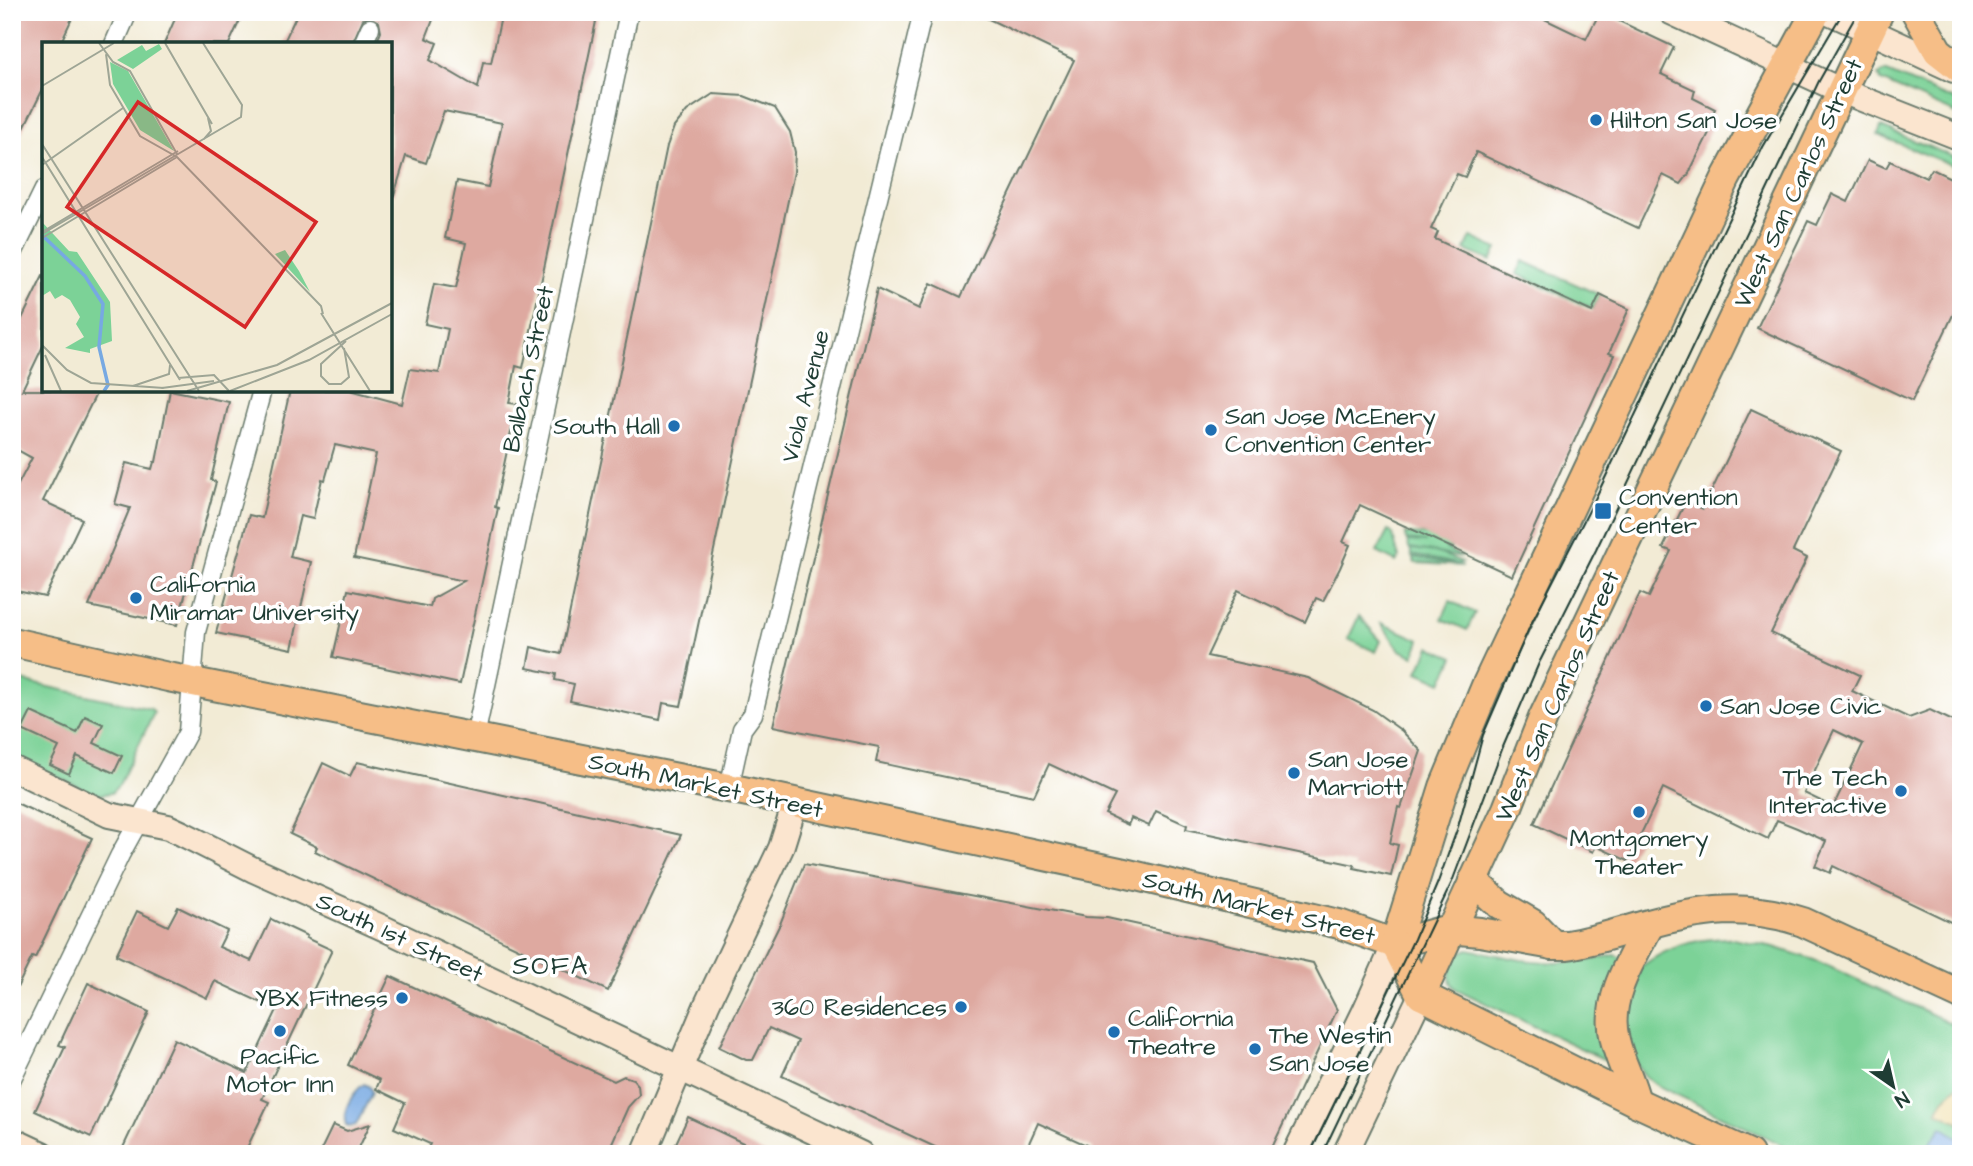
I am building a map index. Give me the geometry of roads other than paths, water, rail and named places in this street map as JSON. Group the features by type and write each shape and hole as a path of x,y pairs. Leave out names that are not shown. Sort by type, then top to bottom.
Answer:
{"main road":[{"path":"1395,944 1444,787 1486,686 1726,178 1816,12"},
{"path":"1916,12 1938,51 1961,71"},
{"name":"West San Carlos Street","path":"1421,995 1507,809 1561,680 1875,22"},
{"name":"South Market Street","path":"12,642 168,677 729,788 1147,878 1339,924 1395,944 1450,929 1553,945 1582,943 1650,924 1725,909 1756,910 1781,914 1803,922 1961,995"},
{"path":"1473,881 1499,904 1534,925 1553,945"},
{"path":"1636,1101 1614,1037 1613,1020 1618,994 1631,958 1650,924"},
{"name":"South Market Street","path":"1395,944 1421,995"},
{"path":"1421,995 1749,1154"}],"street":[{"path":"115,42 128,12"},
{"name":"Balbach Street","path":"475,737 629,12"},
{"name":"Viola Avenue","path":"729,788 742,729 753,714 923,12"},
{"path":"1671,12 1842,91 1961,138"},
{"path":"1829,12 1875,22 1961,71"},
{"path":"12,255 42,194"},
{"path":"12,1078 120,855 188,732 196,632 261,392"},
{"name":"South 1st Street","path":"12,768 98,811 167,827 184,834 254,870 381,927 861,1154"},
{"path":"644,1154 714,988 781,848 795,803"},
{"path":"1296,1154 1395,944"},
{"name":"West San Carlos Street","path":"1345,1154 1421,995"},
{"path":"12,1140 42,1154"}],"water":[{"path":"364,1084 370,1087 372,1093 356,1125 350,1127 346,1125 346,1109 355,1092"},
{"path":"1942,1127 1961,1139 1961,1154 1928,1154 1927,1148"}],"tram line":[{"path":"1310,1154 1414,939 1438,882 1458,827 1483,735 1530,626 1597,495 1763,147 1843,12"},
{"path":"1322,1154 1452,882 1503,747 1539,663 1596,550 1819,81 1858,12"}],"place":[{"name":"Hilton San Jose","path":"1596,120"},
{"name":"South Hall","path":"674,426"},
{"name":"San Jose McEnery Convention Center","path":"1211,430"},
{"name":"Convention Center","path":"1603,511"},
{"name":"California Miramar University","path":"136,598"},
{"name":"San Jose Civic","path":"1706,706"},
{"name":"San Jose Marriott","path":"1294,773"},
{"name":"The Tech Interactive","path":"1901,791"},
{"name":"Montgomery Theater","path":"1639,812"},
{"name":"YBX Fitness","path":"402,998"},
{"name":"360 Residences","path":"961,1007"},
{"name":"Pacific Motor Inn","path":"280,1031"},
{"name":"California Theatre","path":"1114,1032"},
{"name":"The Westin San Jose","path":"1255,1049"}],"district":[{"name":"SOFA","path":"551,965"}]}
